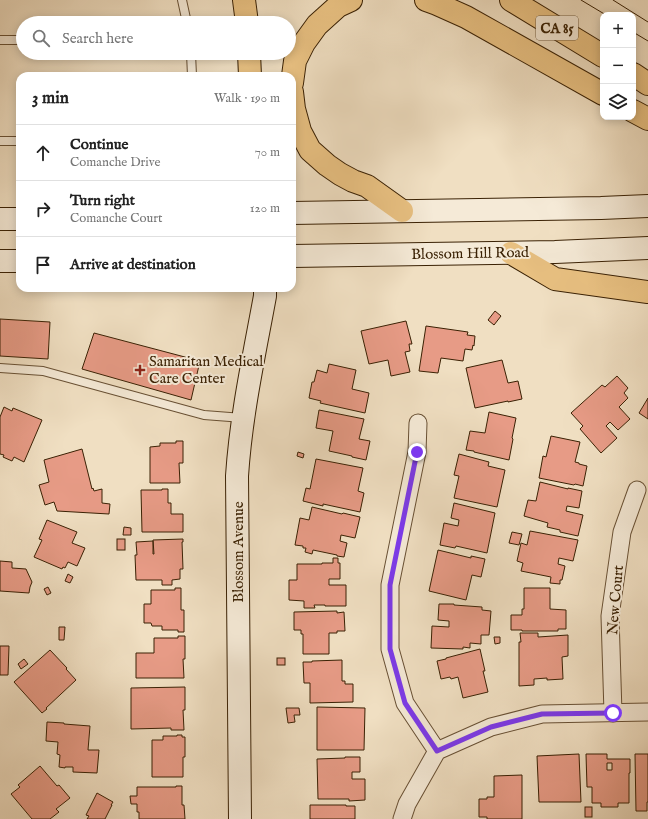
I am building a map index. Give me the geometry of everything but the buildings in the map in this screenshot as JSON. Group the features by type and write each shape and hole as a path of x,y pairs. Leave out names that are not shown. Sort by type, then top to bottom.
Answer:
{"highway":[{"path":"244,0 247,16"},
{"path":"296,59 304,43 317,25 338,6 351,0"},
{"path":"426,0 466,17 600,92"},
{"name":"CA 85","path":"511,0 600,54"},
{"path":"249,60 250,72"},
{"path":"294,72 296,60"},
{"path":"636,76 648,84"},
{"path":"636,113 648,119"},
{"path":"296,116 300,131 310,150 340,174 367,186 402,212"},
{"path":"511,253 554,280 648,292"}],"main road":[{"path":"296,214 648,206"},
{"path":"0,219 16,219"},
{"name":"Blossom Hill Road","path":"296,256 511,253 648,248"},
{"path":"0,261 16,261"},
{"name":"Blossom Avenue","path":"240,819 237,483 243,418 263,309 265,292"}],"street":[{"path":"418,423 417,452 390,585 390,649 405,703 437,751"},
{"name":"New Court","path":"613,713 610,616 622,532 637,490"},
{"path":"402,819 407,804 437,751 491,727 542,714 648,712"}],"lane":[{"path":"182,0 185,16"},
{"path":"0,40 16,40"},
{"path":"191,60 192,72"},
{"path":"0,141 16,140"},
{"path":"0,368 43,371 204,415 243,418"}],"tram line":[{"path":"581,0 601,12"},
{"path":"613,0 648,22"},
{"path":"636,34 648,41"}],"place":[{"name":"Samaritan Medical Care Center","path":"140,370"}],"route":[{"path":"417,452 390,585 390,649 405,703 437,751 491,727 542,714 613,713"}]}
